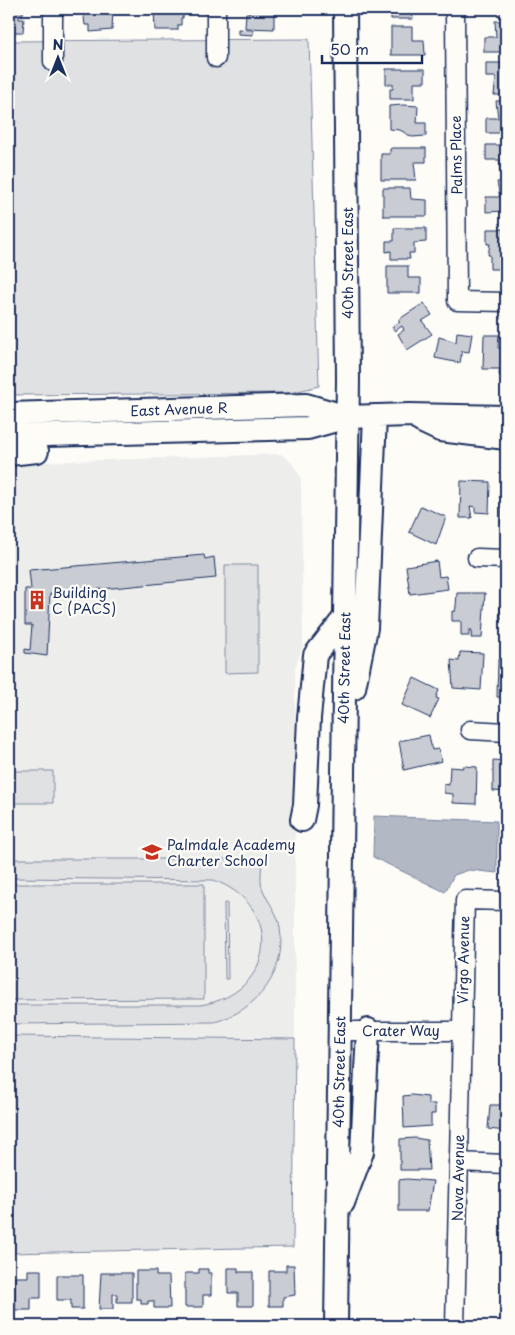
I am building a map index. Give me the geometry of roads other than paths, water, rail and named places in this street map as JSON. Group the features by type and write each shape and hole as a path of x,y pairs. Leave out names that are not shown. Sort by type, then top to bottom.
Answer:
{"main road":[{"name":"40th Street East","path":"336,1326 347,417 345,9"},
{"name":"East Avenue R","path":"9,414 306,405 347,417"},
{"path":"9,425 40,413"},
{"name":"East Avenue R","path":"9,436 308,428 347,417 409,415 506,417"},
{"path":"409,415 440,430 506,438"},
{"path":"344,743 366,628 375,416"},
{"path":"9,454 37,451"},
{"path":"302,820 305,805 315,655 345,617"},
{"path":"338,1218 362,1152 368,1030"}],"street":[{"path":"53,9 53,62"},
{"path":"216,9 216,58"},
{"name":"Palms Place","path":"455,9 457,301 506,302"},
{"path":"477,558 506,559"},
{"path":"470,730 506,732"},
{"name":"Virgo Avenue","path":"462,1030 465,900 506,900"},
{"name":"Crater Way","path":"340,1030 462,1030"},
{"name":"Nova Avenue","path":"455,1326 462,1030"},
{"path":"458,1162 506,1164"}],"place":[{"name":"Building C (PACS)","path":"37,600"},
{"name":"Palmdale Academy Charter School","path":"152,852"}]}
